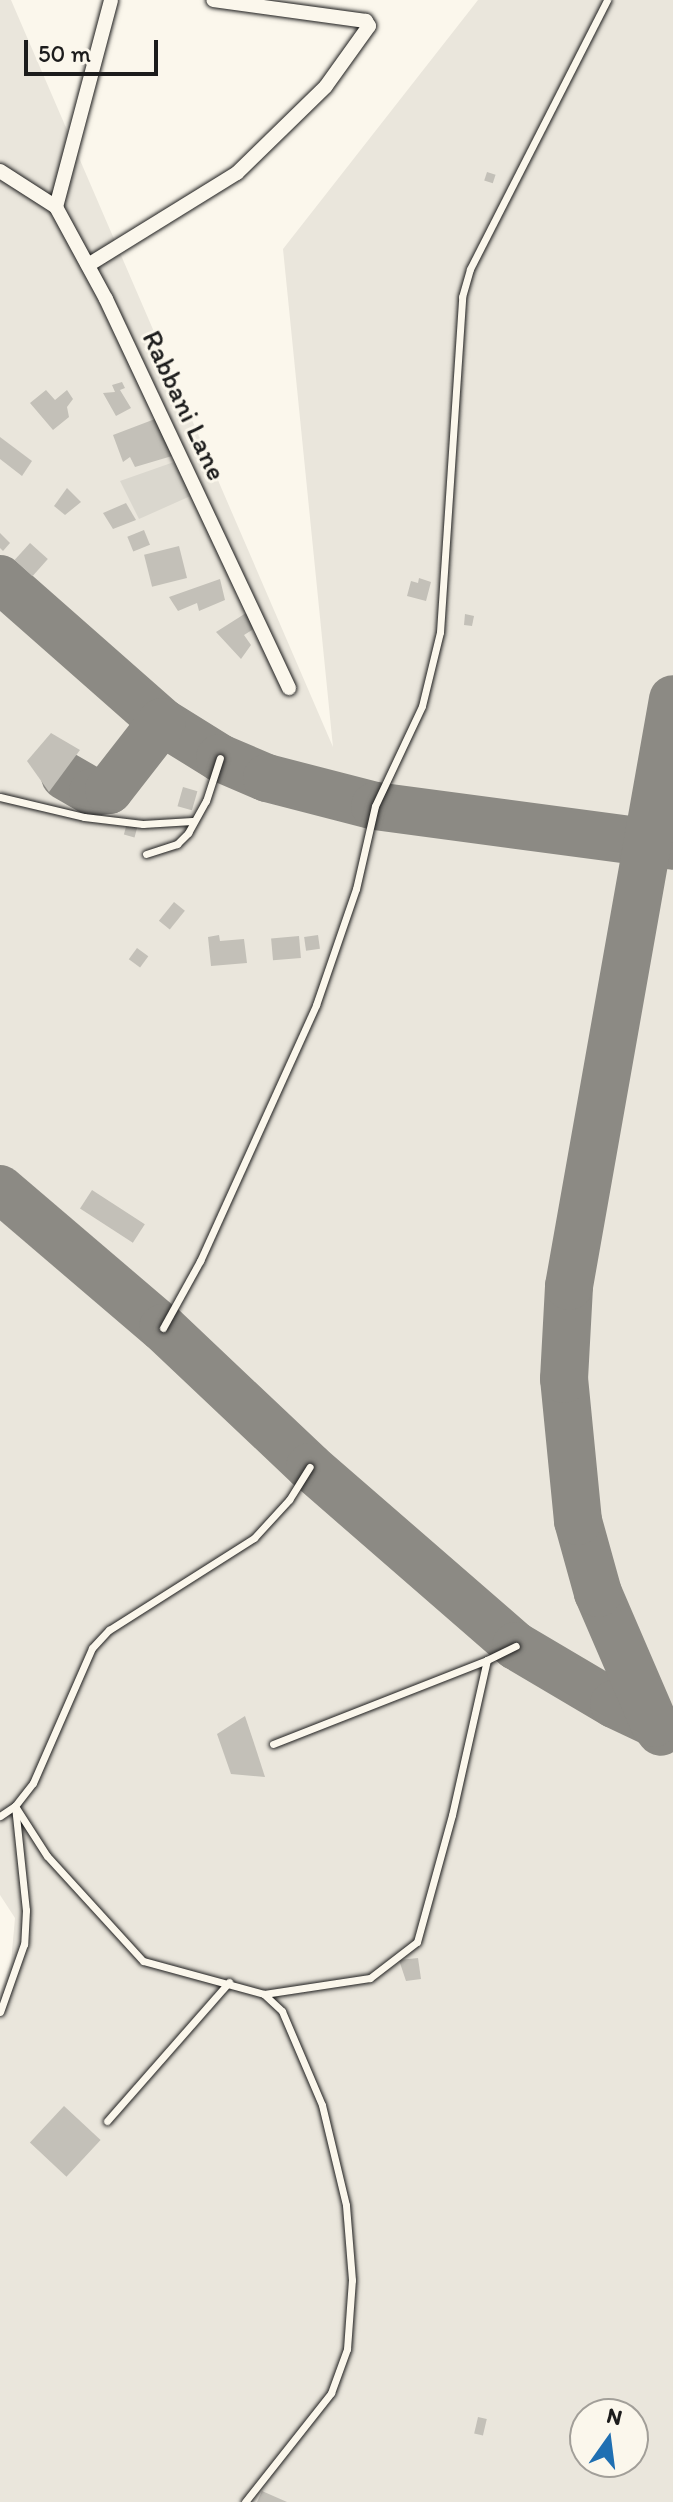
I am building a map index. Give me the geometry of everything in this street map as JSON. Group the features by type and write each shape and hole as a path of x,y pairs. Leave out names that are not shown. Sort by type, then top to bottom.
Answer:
{"street":[{"path":"56,207 111,0"},
{"path":"88,265 237,173 326,86 369,26 366,21 213,0"},
{"name":"Rabbani Lane","path":"0,171 56,207 88,265 289,688"}],"lane":[{"path":"163,1328 200,1261 316,1005 356,889 375,806 422,706 440,632 462,297 470,269 607,0"},
{"path":"146,854 177,844 188,833 206,801 220,758"},
{"path":"0,797 84,817 143,824 192,821"},
{"path":"0,1816 15,1806 33,1783 92,1648 109,1630 254,1538 289,1500 310,1467"},
{"path":"273,1744 516,1646"},
{"path":"264,1994 370,1978 417,1942 452,1815 487,1660"},
{"path":"15,1806 47,1856 131,1952 161,1968 229,1982 264,1994 282,2011 322,2105 346,2205 352,2280 347,2349 331,2393 245,2502"},
{"path":"0,2012 24,1944 26,1910 15,1806"},
{"path":"107,2121 229,1982"}],"shaded area":[{"path":"0,0 11,0 333,747 283,249 478,0 673,0 673,2502 0,2502 0,1993 11,1962 15,1918 0,1895"},
{"path":"174,462 195,494 139,519 120,481"}],"building":[{"path":"487,172 496,175 493,183 484,181"},
{"path":"122,382 125,388 120,390 131,408 116,416 103,393 115,392 112,385"},
{"path":"46,390 55,400 67,390 73,399 67,407 69,417 53,430 30,403"},
{"path":"155,419 172,456 135,467 130,457 123,462 113,435"},
{"path":"0,437 32,461 22,476 0,459"},
{"path":"67,488 81,502 65,515 54,506"},
{"path":"126,503 136,520 113,529 103,513"},
{"path":"144,530 150,545 133,552 127,537"},
{"path":"0,533 10,543 3,551 0,548"},
{"path":"30,543 48,559 32,576 15,560"},
{"path":"179,546 187,578 152,587 144,555"},
{"path":"419,578 431,582 426,601 407,596 411,581 418,583"},
{"path":"220,579 225,600 199,611 197,603 178,611 169,597"},
{"path":"246,613 257,627 244,635 251,645 241,659 216,632"},
{"path":"465,614 474,616 472,626 464,625"},
{"path":"51,733 80,750 49,792 27,761"},
{"path":"183,787 197,791 192,810 177,806"},
{"path":"127,823 138,826 135,837 124,835"},
{"path":"174,902 185,911 170,929 159,921"},
{"path":"219,935 220,941 244,939 247,963 211,966 208,937"},
{"path":"318,935 320,949 306,951 304,937"},
{"path":"299,936 301,958 273,960 271,938"},
{"path":"137,948 148,956 140,968 129,959"},
{"path":"92,1190 145,1224 133,1243 80,1208"},
{"path":"245,1716 265,1777 231,1774 217,1734"},
{"path":"418,1958 421,1979 406,1981 399,1960"},
{"path":"64,2106 101,2140 66,2177 30,2143"},
{"path":"478,2417 487,2419 483,2436 474,2434"},
{"path":"262,2491 287,2502 257,2502"}],"taxiway":[{"path":"0,579 162,722 220,758 267,778 375,806 673,846"},
{"path":"654,1723 598,1593 578,1521 564,1379 569,1286 673,699"},
{"path":"65,776 93,792 109,790 162,722"},
{"path":"0,1189 163,1328 310,1467 516,1646 614,1704 654,1723 661,1732"}]}
